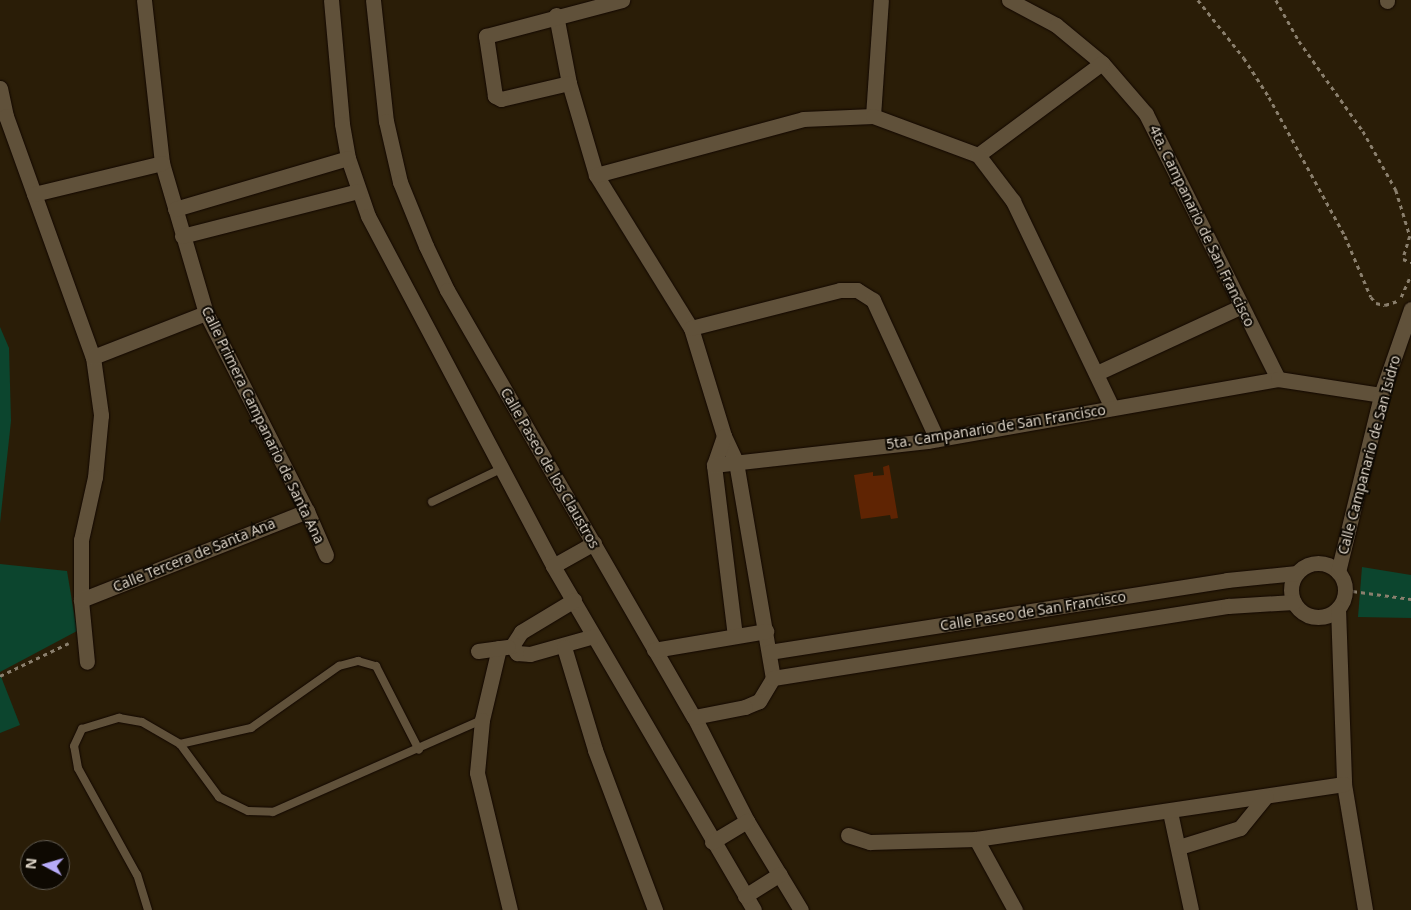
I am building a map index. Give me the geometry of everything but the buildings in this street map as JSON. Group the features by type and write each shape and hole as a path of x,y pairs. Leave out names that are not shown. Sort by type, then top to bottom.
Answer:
{"street":[{"name":"Calle Primera Campanario de Santa Ana","path":"144,0 162,163 206,313 308,511 326,555"},
{"path":"331,0 342,124 348,158 368,216 553,566 712,842 754,910"},
{"name":"Calle Paseo de los Claustros","path":"373,0 386,121 400,182 422,237 447,290 694,717 747,821 801,910"},
{"path":"569,83 501,99 494,96 486,36 622,0"},
{"path":"873,116 882,0"},
{"name":"4ta. Campanario de San Francisco","path":"1009,0 1056,25 1102,63 1146,114 1185,187 1240,307 1278,379"},
{"path":"556,16 569,83 596,174 691,328 724,436 736,462 773,678 766,694 759,701 745,707 694,717"},
{"path":"978,156 1102,63"},
{"path":"0,88 6,116 93,357 101,415 95,477 81,540 81,600 87,662"},
{"path":"596,174 803,119 873,116 978,156 1013,201 1097,373 1112,408"},
{"path":"175,209 348,158"},
{"path":"34,194 162,163"},
{"path":"182,236 358,191"},
{"path":"691,328 840,290 857,290 873,300 937,439"},
{"path":"1097,373 1240,307"},
{"name":"Calle Campanario de San Isidro","path":"1338,572 1381,395 1411,309"},
{"path":"93,357 206,313"},
{"path":"1278,379 1381,395"},
{"name":"5ta. Campanario de San Francisco","path":"714,465 937,439 1278,379"},
{"path":"724,436 714,465 735,635"},
{"name":"Calle Tercera de Santa Ana","path":"81,600 308,511"},
{"path":"553,566 594,543"},
{"path":"1338,608 1330,614 1310,616 1294,602 1292,582 1297,574 1313,564 1322,563 1338,572 1345,590 1338,608 1344,784 1365,910"},
{"name":"Calle Paseo de San Francisco","path":"769,652 1227,580 1297,574"},
{"path":"510,910 477,773 482,720 505,647 521,632 574,600"},
{"name":"Calle Paseo de San Francisco","path":"773,678 1228,606 1294,602"},
{"path":"1023,613 1026,639"},
{"path":"654,650 766,631"},
{"path":"478,651 505,647 517,653 530,654 564,646 594,636"},
{"path":"564,646 595,750 655,910"},
{"path":"848,834 870,842 976,839 1022,830 1170,812 1344,784"},
{"path":"1179,847 1240,828 1266,796"},
{"path":"1170,812 1192,910"},
{"path":"712,842 747,821"},
{"path":"976,839 1015,910"},
{"path":"745,896 780,874"}],"lane":[{"path":"432,502 501,469"},
{"path":"180,744 251,728 339,666 358,660 376,666 419,750"},
{"path":"148,910 137,875 78,768 74,746 82,729 120,718 142,722 180,744 219,797 248,811 273,812 419,750 482,720"}],"path":[{"path":"1198,0 1244,58 1270,97 1345,236 1371,297 1376,303 1396,303 1404,294 1411,275"},
{"path":"1276,0 1298,41 1363,131 1396,190 1410,236 1403,259 1411,262"},
{"path":"1345,590 1411,599"},
{"path":"0,676 84,636"}],"green space":[{"path":"0,327 9,348 11,421 0,523"},
{"path":"0,564 67,571 77,631 0,672"},
{"path":"1362,567 1411,575 1411,618 1358,617"},
{"path":"0,674 20,725 0,733"}]}
